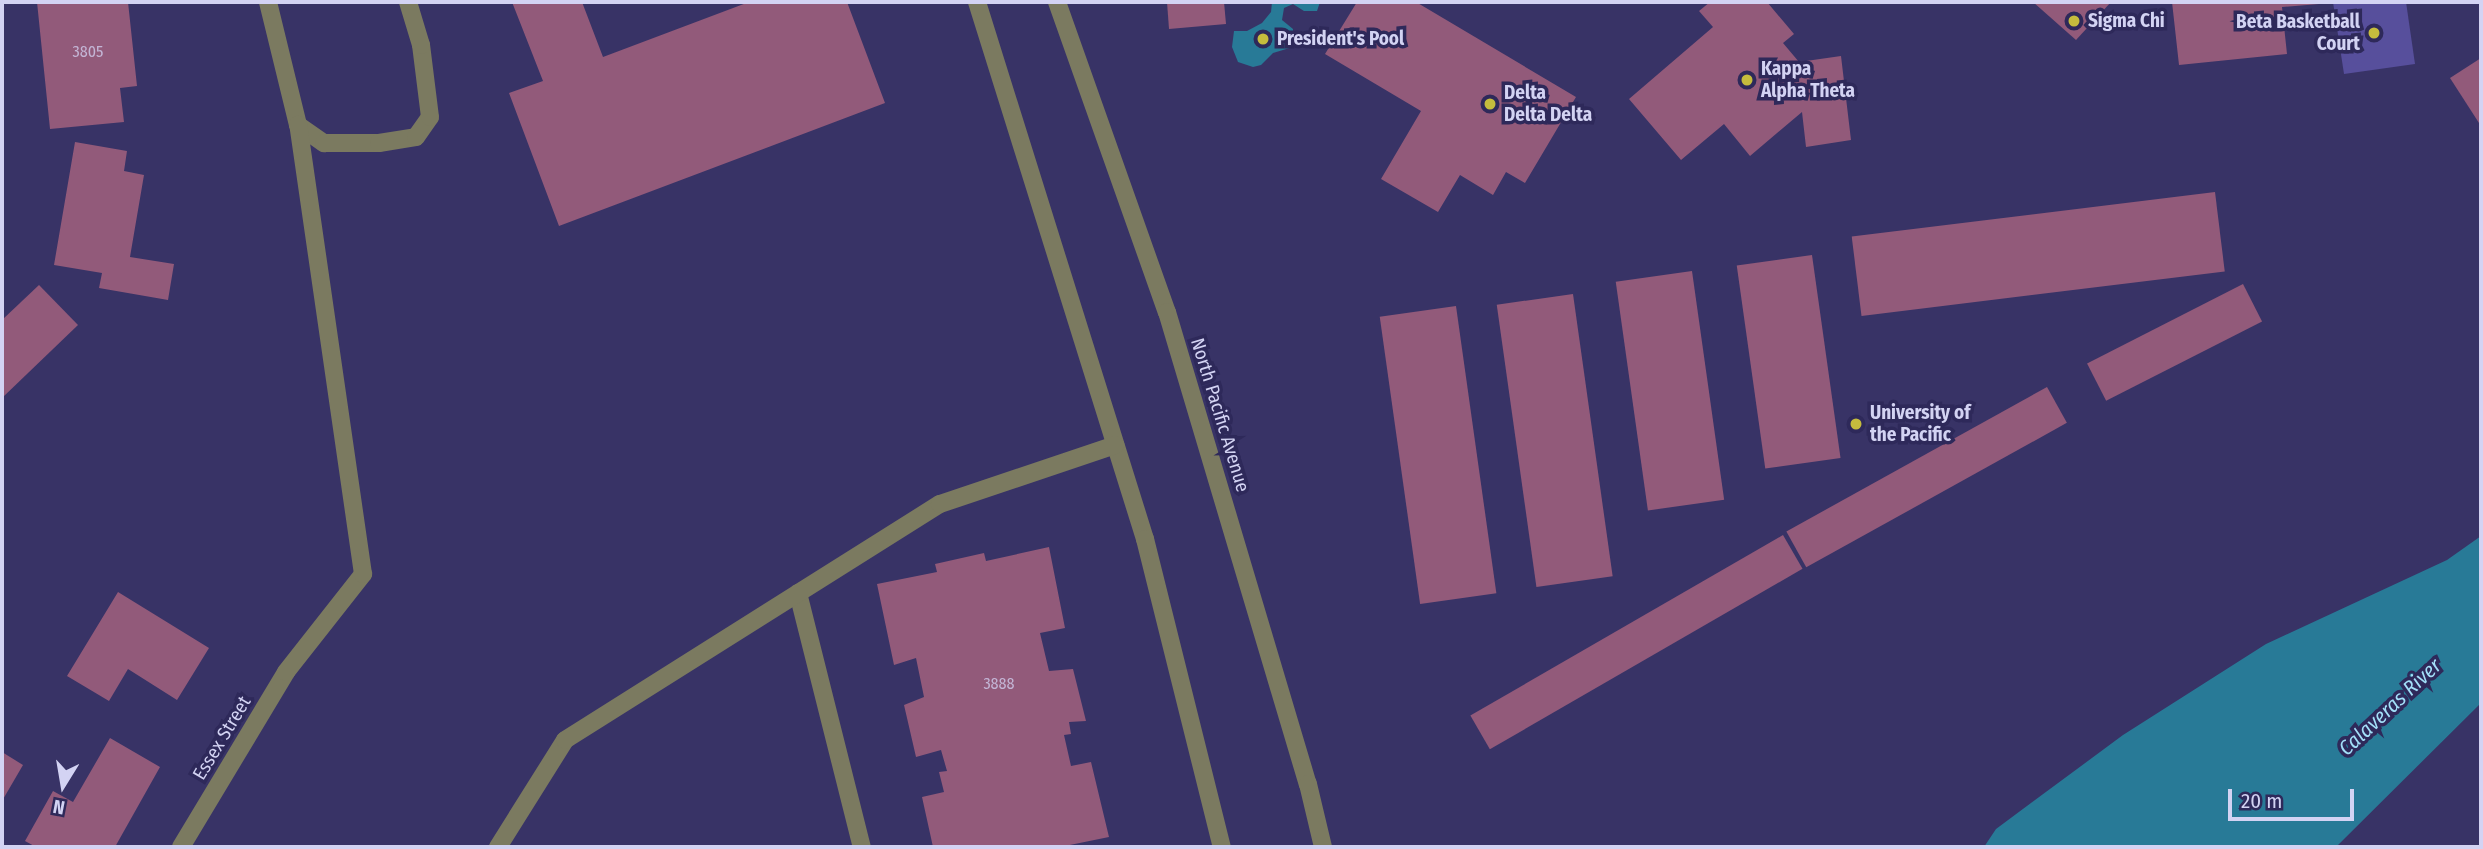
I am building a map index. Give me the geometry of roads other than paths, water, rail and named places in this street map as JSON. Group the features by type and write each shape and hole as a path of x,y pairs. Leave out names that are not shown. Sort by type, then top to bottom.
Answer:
{"street":[{"name":"Essex Street","path":"181,847 301,651 363,574 298,125 268,2"},
{"path":"298,125 324,143 379,143 416,137 430,117 421,45 408,2"},
{"path":"977,2 1144,539 1222,847"},
{"name":"North Pacific Avenue","path":"1057,2 1167,312 1308,784 1323,847"},
{"path":"498,847 565,740 940,504 1115,445"},
{"path":"798,593 858,845"}],"water":[{"name":"President's Pool","path":"1272,2 1320,2 1317,11 1304,11 1293,4 1284,8 1282,20 1293,29 1293,47 1273,53 1261,65 1253,67 1238,62 1232,47 1234,31 1247,31 1262,23 1271,12"},
{"name":"Calaveras River","path":"2481,536 2481,703 2336,847 1984,847 1996,829 2123,735 2266,644 2447,560"}],"place":[{"name":"Sigma Chi","path":"2074,21"},
{"name":"Beta Basketball Court","path":"2374,33"},
{"name":"President's Pool","path":"1263,39"},
{"name":"Kappa Alpha Theta","path":"1747,80"},
{"name":"Delta Delta Delta","path":"1490,104"},
{"name":"University of the Pacific","path":"1856,424"}]}
